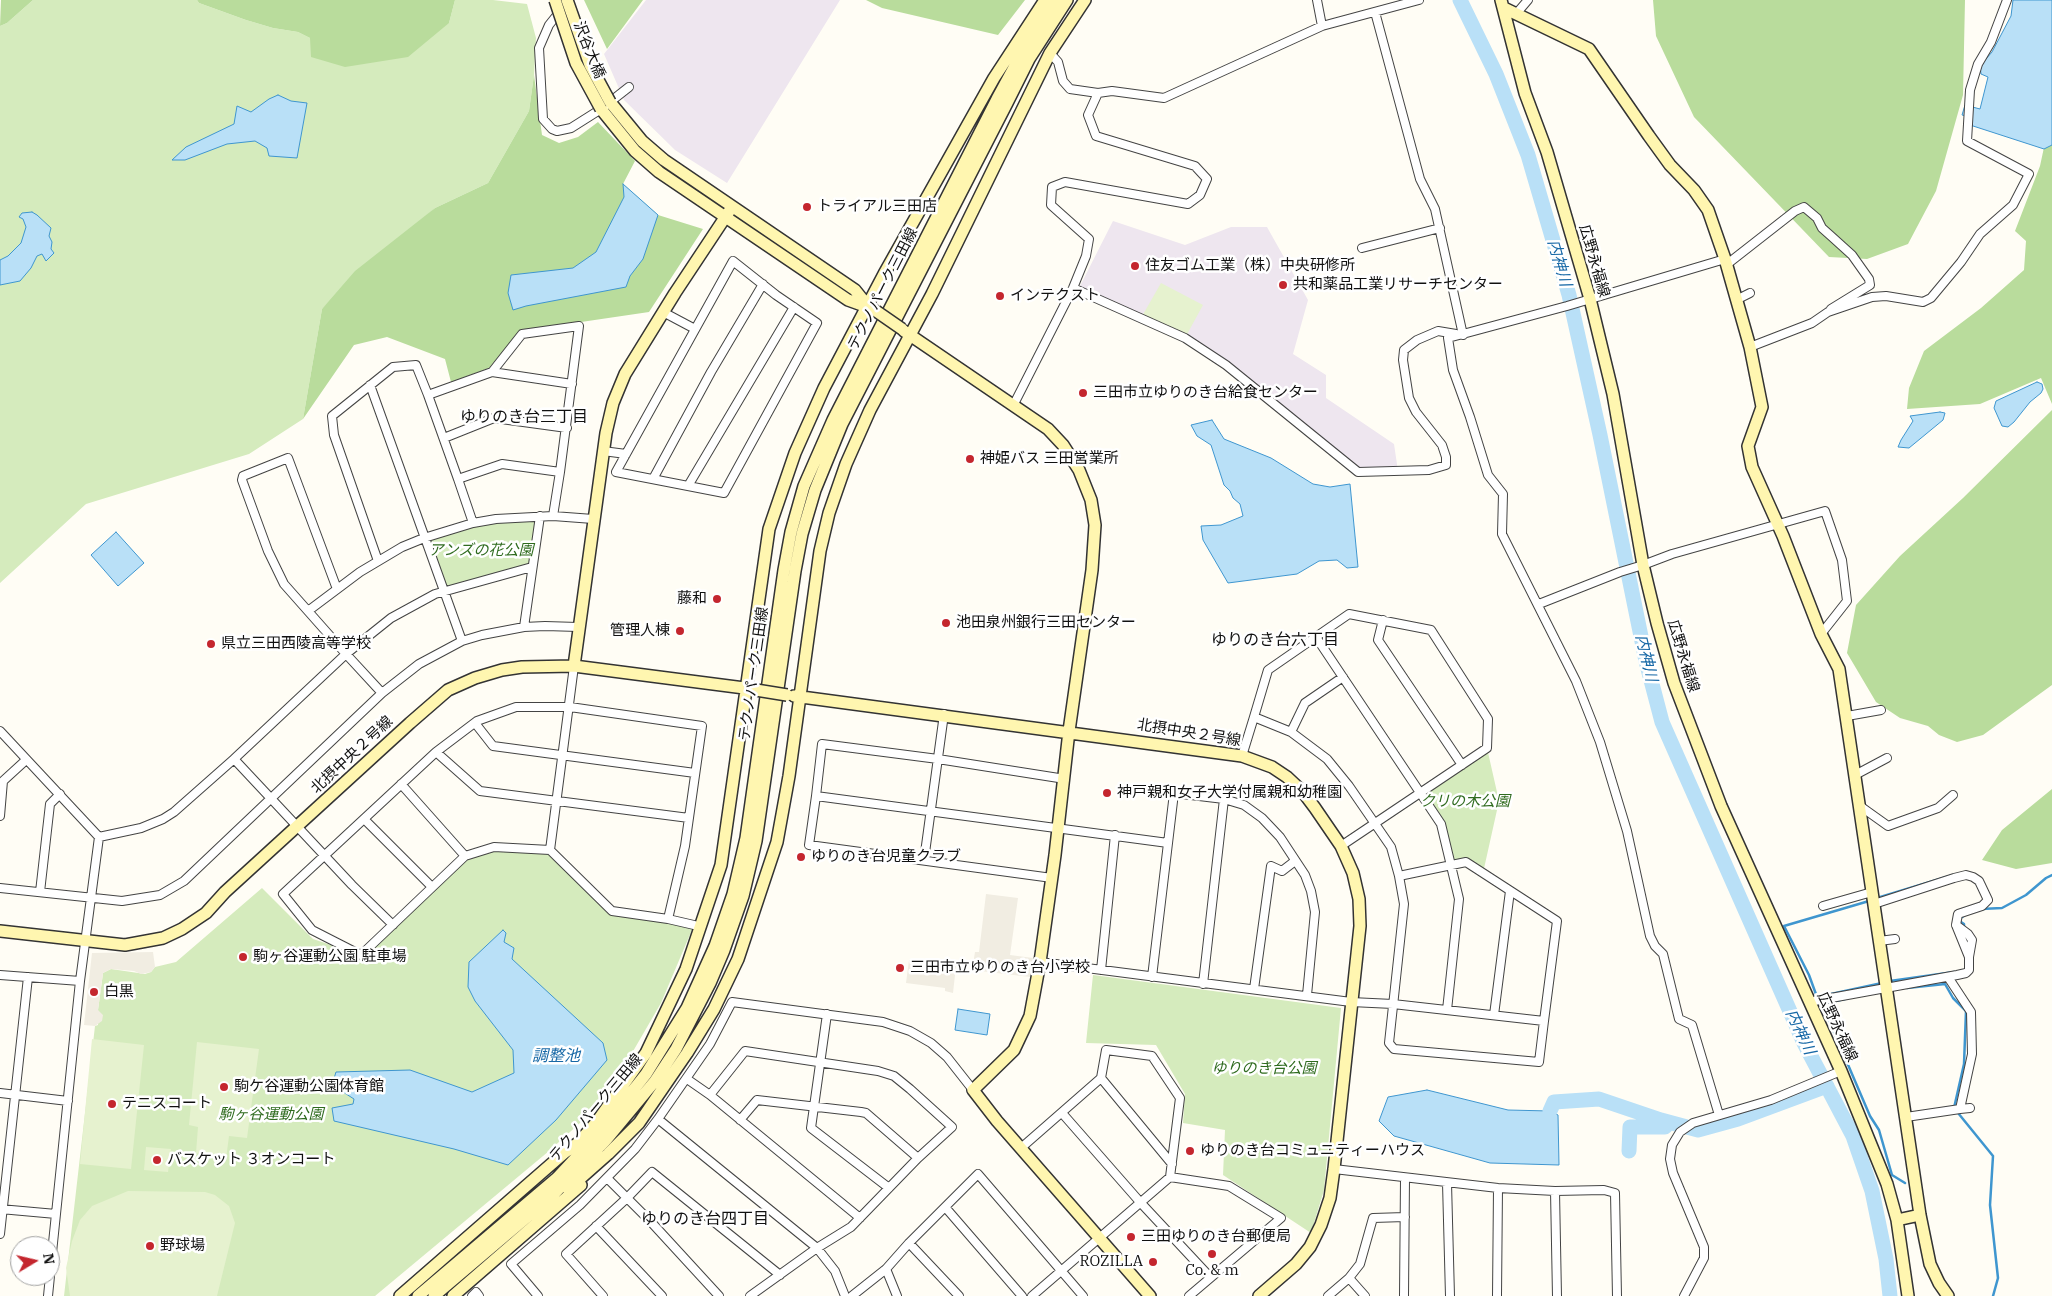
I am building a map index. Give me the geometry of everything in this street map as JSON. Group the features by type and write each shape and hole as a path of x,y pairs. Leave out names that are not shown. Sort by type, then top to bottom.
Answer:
{"main road":[{"name":"沢谷大橋","path":"555,0 576,63 601,109 641,157 724,218 848,300 872,308"},
{"name":"沢谷大橋","path":"568,0 590,65 610,102 623,120 649,147 689,178 855,290 872,308"},
{"path":"524,1206 534,1189 596,1122 646,1053 686,970 721,865 751,689 769,529 798,445 824,388 872,308 994,78 1045,0"},
{"name":"テクノパーク三田線","path":"418,1296 563,1171 598,1133 646,1074 686,1008 711,954 733,894 746,838 784,570 791,532 804,486 833,420 997,99 1034,31 1055,0"},
{"name":"テクノパーク三田線","path":"434,1296 553,1195 606,1140 655,1081 676,1049 724,950 743,896 756,841 795,571 802,534 815,490 842,424 1020,76 1067,0"},
{"path":"553,1195 573,1185 639,1123 687,1053 714,1009 738,960 777,842 800,697 811,605 820,551 829,513 846,464 906,332 976,206 1050,52 1085,0"},
{"path":"1503,4 1516,14 1589,49 1670,165 1694,190 1708,210 1750,347 1762,407 1748,446 1752,467 1778,525 1821,634 1840,669 1920,1215 1930,1264 1939,1284 1948,1296"},
{"name":"広野永福線","path":"1503,4 1525,93 1547,152 1613,394 1643,565 1656,623 1674,683 1717,797 1809,1002 1887,1184 1897,1220 1908,1296"},
{"path":"574,666 603,451 613,403 625,374 732,207"},
{"path":"872,308 1014,404 1048,430 1063,445 1079,470 1092,508 1095,525 1095,549 1069,731 1065,779 1052,878 1030,1016 1014,1050 1005,1061 973,1090 1150,1296"},
{"name":"北摂中央２号線","path":"0,931 85,942 136,944 163,938 182,929 206,913 225,892 448,690 474,678 502,670 536,666 574,666 800,697 944,714 1242,756 1272,767 1287,777 1316,808 1341,846 1353,873 1359,899 1360,926 1330,1198 1321,1225 1310,1247 1296,1264 1259,1296"},
{"path":"400,1296 564,1153 578,1143"},
{"path":"453,1296 591,1176 608,1154"},
{"path":"1897,1220 1920,1215"}],"street":[{"path":"568,0 549,25 539,48 543,119 552,129 557,131 571,128 601,109 630,87"},
{"path":"1317,0 1322,26"},
{"path":"1050,52 1058,62 1063,81 1070,89 1098,93 1112,91 1164,98 1322,26 1419,0"},
{"path":"1516,14 1528,0"},
{"path":"1828,312 1872,297 1886,296 1923,302 1932,298 1961,262 1980,234 2013,206 2028,174 1967,141 1970,90 1978,64 1991,42 2007,0"},
{"path":"1375,12 1420,179 1435,209 1463,335"},
{"path":"1014,404 1073,288 1086,256 1089,239 1051,205 1052,187 1065,182 1188,204 1200,195 1207,179 1195,166 1096,136 1088,115 1098,93"},
{"path":"1719,1115 1692,1025 1679,1019 1663,954 1655,946 1650,936 1627,831 1600,742 1576,681 1502,534 1503,494 1488,475 1453,370 1448,338 1725,262 1795,211 1804,207 1817,218 1822,228 1852,255 1865,271 1870,285 1812,323 1750,347"},
{"path":"1362,248 1440,228"},
{"path":"734,261 794,307 817,323 724,493 616,472 734,261"},
{"path":"653,479 711,372 764,284"},
{"path":"1073,288 1185,338 1226,365 1358,472 1429,470 1446,465 1446,457 1442,445 1416,412 1409,398 1403,360 1404,350 1417,340 1438,331 1463,335"},
{"path":"1736,300 1750,292"},
{"path":"688,486 794,307"},
{"path":"663,312 695,329"},
{"path":"492,372 522,334 580,326 553,516"},
{"path":"378,561 334,435 332,416 393,367 416,365 444,438 473,523"},
{"path":"428,396 492,372 572,384"},
{"path":"370,385 462,641"},
{"path":"444,438 494,418 567,428"},
{"path":"603,451 626,454"},
{"path":"337,589 288,458 243,476 242,480 277,571 284,584 382,693"},
{"path":"458,479 502,464 560,472"},
{"path":"1538,604 1672,554 1825,511 1842,560 1847,601 1821,634"},
{"path":"308,611 378,561 402,547 424,538 473,523 540,516 593,519"},
{"path":"524,627 540,516"},
{"path":"99,837 140,828 163,819 174,812 234,759 346,654 391,618 434,594 532,567"},
{"path":"1242,756 1268,670 1349,614 1431,630 1488,719 1487,748 1341,846"},
{"path":"1383,620 1378,640 1462,765"},
{"path":"0,888 122,901 160,896 184,881 382,693 419,664 462,641 482,635 524,627 578,627"},
{"path":"1316,637 1441,824 1459,899 1447,1010"},
{"path":"550,850 558,802 574,666"},
{"path":"1291,732 1305,703 1342,677"},
{"path":"668,919 685,846 702,726 570,707 516,708 475,723 436,752 283,894 312,930 361,955 465,856 494,847 550,850 612,911 668,919 694,925"},
{"path":"1847,716 1881,710"},
{"path":"924,860 944,714"},
{"path":"1254,717 1291,732 1327,759 1349,786 1391,847 1404,904 1389,1042 1394,1049 1539,1062 1557,921 1466,862 1399,876"},
{"path":"475,723 493,746 695,773"},
{"path":"0,731 99,837 80,982 54,1236"},
{"path":"1052,878 809,846 822,744 938,759 1065,779"},
{"path":"436,752 480,791 689,818"},
{"path":"1855,775 1887,758"},
{"path":"234,759 324,856 392,925"},
{"path":"0,816 3,780 26,760"},
{"path":"401,784 465,856"},
{"path":"1152,977 1174,793 1224,799 1244,805 1262,818 1280,837 1305,875 1311,891 1315,912 1307,995"},
{"path":"40,892 50,804 60,794"},
{"path":"1860,806 1888,826 1938,808 1953,795"},
{"path":"816,796 1168,843"},
{"path":"1203,984 1224,799"},
{"path":"364,819 432,888"},
{"path":"1101,970 1116,835"},
{"path":"1254,989 1271,866 1282,871 1295,861"},
{"path":"1809,1002 1948,977 1966,973 1969,970 1969,957 1956,925 1958,914 1982,906 1988,900 1979,881 1973,876 1966,875 1954,878 1874,904"},
{"path":"1494,1015 1510,891"},
{"path":"1823,906 1872,892"},
{"path":"1879,942 1895,939"},
{"path":"1040,962 1351,1002 1393,1004 1544,1021"},
{"path":"0,974 80,982"},
{"path":"0,1234 1,1209 28,977"},
{"path":"1948,977 1971,1012 1972,1054 1960,1109"},
{"path":"538,1296 511,1264 580,1205 608,1179 634,1150 658,1120 710,1044 732,1002 882,1022 910,1031 931,1043 947,1057 973,1090"},
{"path":"828,1014 811,1128 889,1188"},
{"path":"1021,1148 1101,1078 1106,1050 1152,1056 1180,1098 1170,1177 1032,1296"},
{"path":"710,1095 745,1051 821,1061 878,1071 894,1076 952,1128 918,1158 851,1227 817,1248 750,1296"},
{"path":"1684,1296 1702,1263 1704,1247 1673,1173 1670,1158 1672,1145 1680,1132 1693,1123 1799,1090 1839,1072"},
{"path":"687,1078 860,1218"},
{"path":"1101,1078 1172,1164"},
{"path":"0,1093 68,1102"},
{"path":"740,1120 758,1100 866,1113 918,1158"},
{"path":"1906,1117 1970,1108"},
{"path":"1062,1113 1140,1202 1210,1277"},
{"path":"658,1120 817,1248 834,1271 845,1296"},
{"path":"1334,1169 1498,1188 1555,1191 1604,1190 1615,1193 1617,1296"},
{"path":"603,1296 566,1254 627,1198 652,1172 780,1275"},
{"path":"852,1296 886,1269 909,1242 978,1174 1083,1296"},
{"path":"1170,1177 1229,1186 1281,1218 1189,1296"},
{"path":"1404,1296 1405,1178"},
{"path":"608,1179 720,1296"},
{"path":"1447,1183 1450,1296"},
{"path":"1498,1188 1498,1296"},
{"path":"1555,1191 1557,1296"},
{"path":"945,1207 1022,1296"},
{"path":"1,1209 56,1214"},
{"path":"1328,1296 1349,1278 1360,1264 1372,1218 1405,1217"},
{"path":"596,1226 662,1296"},
{"path":"909,1242 959,1296"},
{"path":"886,1269 897,1296"},
{"path":"1349,1278 1365,1296"},
{"path":"472,1296 476,1292 479,1296"}],"shaded area":[{"path":"646,0 840,0 727,183 675,150 624,100 604,54"},
{"path":"1113,221 1185,245 1231,227 1267,227 1308,300 1293,354 1326,375 1326,398 1394,444 1398,471 1358,472 1185,338 1078,290"},
{"path":"986,894 1018,898 1010,955 1033,958 1030,977 972,970 975,952 979,952"},
{"name":"白黒","path":"153,952 155,967 151,972 141,974 134,971 111,969 103,973 98,1010 103,1015 102,1021 95,1026 84,1025 92,953"},
{"path":"909,960 956,966 953,993 945,991 945,988 906,983"}],"green space":[{"path":"1,0 33,0 7,23 0,26"},
{"path":"33,0 197,0 199,3 246,20 273,28 298,32 310,38 449,23 455,0 493,0 527,4 536,38 534,75 529,111 488,183 435,208 322,309 303,419 249,454 86,504 0,583 0,26 7,23"},
{"path":"197,0 455,0 449,23 408,57 345,67 311,57 310,38 298,32 273,28 246,20 199,3"},
{"path":"584,0 643,0 607,49"},
{"path":"866,0 1025,0 998,35 882,8"},
{"path":"1653,0 1965,0 1963,95 1936,191 1908,244 1867,259 1829,257 1694,117 1656,36"},
{"path":"534,75 542,135 559,143 578,137 598,122 635,161 623,184 658,215 703,229 649,312 520,331 489,368 451,382 445,359 387,337 354,345 303,419 322,309 355,271 435,208 488,183 529,111"},
{"path":"2052,110 2052,404 2041,378 1980,404 1907,409 1909,388 1924,351 1981,308 2024,270 2026,241 2015,231 2040,166"},
{"path":"1161,283 1203,305 1185,338 1141,318"},
{"path":"2052,410 2052,685 1983,735 1957,742 1939,735 1928,726 1900,718 1876,702 1847,653 1856,605 1900,556 1963,498"},
{"name":"アンズの花公園","path":"540,516 532,567 444,591 424,538 473,523"},
{"name":"クリの木公園","path":"1487,748 1499,801 1483,873 1466,862 1451,865 1441,824 1421,792"},
{"path":"2052,789 2052,863 2016,869 1982,860 2002,830"},
{"name":"駒ヶ谷運動公園","path":"494,847 550,850 612,911 694,925 661,1003 621,1072 581,1122 549,1151 375,1296 64,1296 95,1026 98,1025 103,973 111,969 145,974 151,972 155,967 176,962 262,888 313,939 361,955 465,856"},
{"name":"ゆりのき台公園","path":"1093,975 1341,1008 1324,1190 1311,1233 1223,1175 1225,1130 1183,1123 1185,1094 1156,1045 1086,1043"},
{"name":"テニスコート","path":"92,1039 144,1045 131,1169 80,1164"},
{"name":"駒ケ谷運動公園体育館","path":"197,1042 259,1049 247,1138 229,1136 226,1159 196,1153 198,1127 189,1125"},
{"name":"バスケット ３オンコート","path":"146,1147 171,1149 168,1172 144,1170"},
{"name":"野球場","path":"128,1191 205,1192 215,1195 229,1206 235,1223 217,1296 70,1296 66,1268 72,1241 80,1220 92,1206"}],"water":[{"path":"2013,0 2052,0 2052,145 2044,149 1970,125 1971,117 1962,115 1965,105 1980,109 1988,77 1981,74 1980,66 1992,52 2011,16"},
{"path":"278,95 291,101 307,103 297,158 269,156 267,148 255,141 227,144 185,160 172,160 186,147 234,124 237,106 251,112"},
{"path":"623,184 658,215 643,259 630,276 626,287 513,310 508,293 511,275 573,268 596,252 624,197"},
{"path":"32,212 51,228 49,236 52,242 51,249 54,253 46,261 42,254 37,256 31,268 20,281 0,285 0,260 8,256 21,243 26,227 23,219 19,217 22,213"},
{"path":"2037,382 2042,384 2043,389 2041,393 2030,402 2014,422 2008,427 2002,426 1994,408 1996,401"},
{"path":"1945,413 1943,420 1909,448 1898,447 1913,421 1910,416"},
{"path":"1212,420 1224,439 1271,458 1313,484 1330,487 1350,484 1358,567 1347,568 1337,560 1319,561 1297,574 1228,583 1203,540 1201,526 1221,525 1243,516 1240,504 1224,485 1211,445 1197,436 1191,425"},
{"path":"116,532 144,563 118,586 91,555"},
{"name":"調整池","path":"503,930 506,933 504,942 514,948 512,959 603,1043 607,1060 556,1120 508,1165 454,1149 334,1121 332,1108 353,1104 354,1099 332,1085 336,1072 410,1070 472,1092 514,1073 513,1050 475,1001 468,987 469,962"},
{"path":"958,1009 990,1014 987,1035 955,1030"},
{"path":"1427,1090 1508,1110 1550,1111 1558,1115 1559,1165 1490,1163 1394,1136 1379,1121 1388,1097"}],"waterway":[{"name":"内神川","path":"1460,0 1496,74 1528,155 1569,295 1600,435 1646,661 1662,722 1804,1043 1853,1136 1872,1191 1886,1259 1890,1296"},
{"path":"1877,898 1953,875"},
{"path":"1981,909 2002,908 2026,895 2052,875"},
{"path":"1869,901 1784,926 1809,975 1870,1116 1879,1130 1892,1175 1905,1183"},
{"path":"1964,929 1964,924 1958,920 1965,915"},
{"path":"1890,981 1954,972"},
{"path":"1831,994 1882,983"},
{"path":"1907,988 1945,984 1953,998 1966,1011 1964,1064 1954,1108 1993,1156 1990,1205 1998,1278 1993,1296"},
{"path":"1822,1004 1845,999"},
{"path":"1550,1111 1554,1102 1599,1099 1661,1120 1698,1130 1738,1119 1827,1086"},
{"path":"1629,1151 1630,1127 1665,1127 1667,1125"}],"place":[{"name":"トライアル三田店","path":"807,207"},
{"name":"住友ゴム工業（株）中央研修所","path":"1135,266"},
{"name":"共和薬品工業リサーチセンター","path":"1283,285"},
{"name":"インテクスト","path":"1000,296"},
{"name":"三田市立ゆりのき台給食センター","path":"1083,393"},
{"name":"神姫バス 三田営業所","path":"970,459"},
{"name":"藤和","path":"717,599"},
{"name":"池田泉州銀行三田センター","path":"946,623"},
{"name":"管理人棟","path":"680,631"},
{"name":"県立三田西陵高等学校","path":"211,644"},
{"name":"神戸親和女子大学付属親和幼稚園","path":"1107,793"},
{"name":"ゆりのき台児童クラブ","path":"801,857"},
{"name":"駒ヶ谷運動公園 駐車場","path":"243,957"},
{"name":"三田市立ゆりのき台小学校","path":"900,968"},
{"name":"白黒","path":"94,992"},
{"name":"駒ケ谷運動公園体育館","path":"224,1087"},
{"name":"テニスコート","path":"112,1104"},
{"name":"ゆりのき台コミュニティーハウス","path":"1190,1151"},
{"name":"バスケット ３オンコート","path":"157,1160"},
{"name":"三田ゆりのき台郵便局","path":"1131,1237"},
{"name":"野球場","path":"150,1246"},
{"name":"Co. & m","path":"1212,1254"},
{"name":"ROZILLA","path":"1153,1262"}],"district":[{"name":"ゆりのき台三丁目","path":"524,417"},
{"name":"ゆりのき台六丁目","path":"1275,640"},
{"name":"ゆりのき台四丁目","path":"705,1219"}]}
